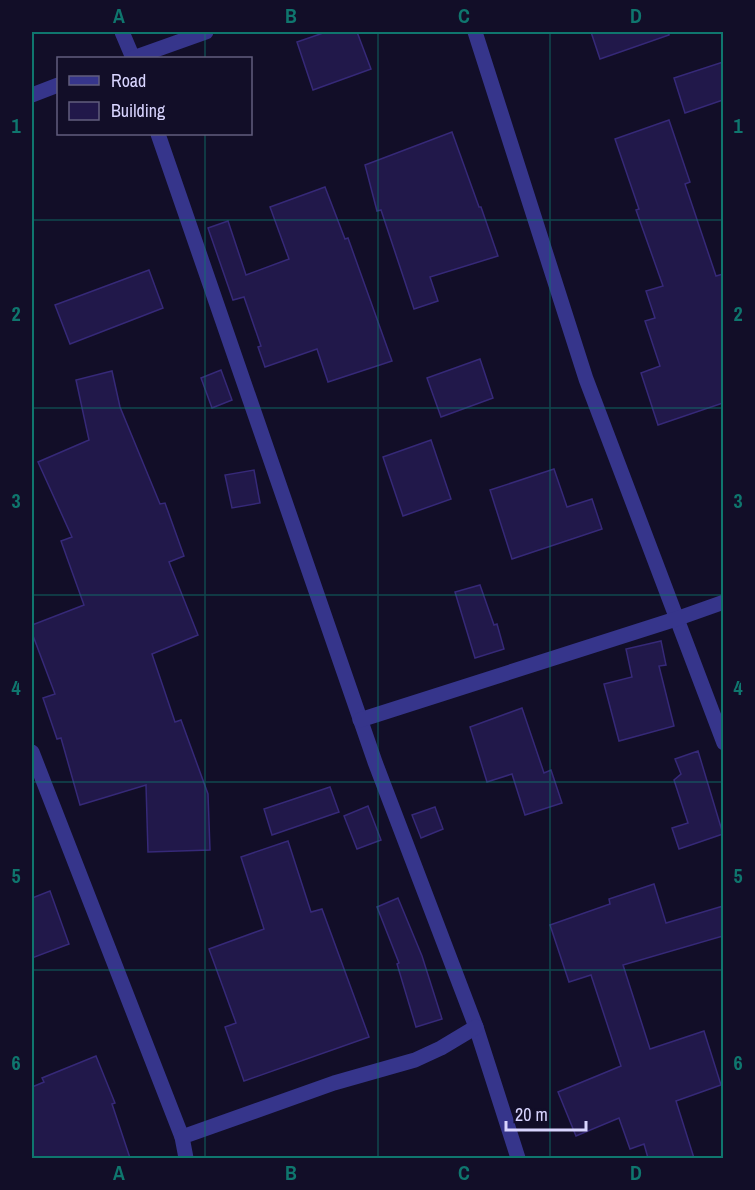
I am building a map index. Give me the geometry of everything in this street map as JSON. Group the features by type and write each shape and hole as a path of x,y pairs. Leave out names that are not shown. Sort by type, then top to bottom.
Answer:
{"street":[{"path":"122,32 133,57"},
{"path":"136,57 206,32"},
{"path":"475,32 586,379 723,743"},
{"path":"32,95 57,85"},
{"path":"158,135 360,720 477,1027 518,1158"},
{"path":"360,720 676,620 723,602"},
{"path":"32,752 182,1137 186,1158"},
{"path":"182,1137 334,1083 415,1060 477,1027"}],"building":[{"path":"326,32 357,32 371,69 313,90 297,42"},
{"path":"591,32 669,32 669,35 600,59"},
{"path":"723,62 723,100 685,113 674,78"},
{"path":"669,120 690,182 685,184 716,276 723,274 723,403 658,425 641,373 660,366 645,321 655,318 646,291 663,286 636,210 639,209 615,139"},
{"path":"452,132 498,256 430,277 438,301 414,309 381,210 377,211 365,165"},
{"path":"325,187 345,239 348,238 392,361 328,382 317,349 265,367 258,347 261,346 244,297 233,300 208,228 228,221 246,275 289,259 270,207"},
{"path":"149,270 163,308 70,344 55,305"},
{"path":"480,359 493,398 441,417 427,378"},
{"path":"221,370 232,400 212,408 201,378"},
{"path":"112,371 120,407 160,504 165,503 184,556 169,562 198,635 152,654 175,722 181,720 208,794 210,850 148,852 146,785 80,805 61,738 57,739 43,698 55,694 32,633 32,625 84,605 61,541 72,537 38,462 89,440 76,380"},
{"path":"431,440 451,499 403,516 383,457"},
{"path":"554,469 567,507 592,499 602,529 512,559 490,490"},
{"path":"254,470 260,503 232,508 225,475"},
{"path":"480,585 494,625 497,624 504,649 475,658 455,592"},
{"path":"661,641 666,665 659,666 674,726 619,741 604,684 632,677 626,649"},
{"path":"522,708 544,773 551,770 562,803 525,815 512,774 487,782 470,727"},
{"path":"698,751 723,834 679,849 672,828 688,823 674,780 681,774 675,759"},
{"path":"330,787 339,812 272,835 264,809"},
{"path":"368,806 381,840 357,849 344,816"},
{"path":"435,807 443,829 421,838 412,815"},
{"path":"288,841 311,912 322,909 369,1037 244,1081 225,1027 236,1023 209,949 264,929 241,857"},
{"path":"654,884 666,923 723,906 723,936 623,965 650,1049 704,1031 721,1085 676,1101 694,1158 648,1158 644,1144 630,1149 619,1118 576,1136 558,1092 621,1066 591,975 569,982 550,925 610,904 609,899"},
{"path":"50,891 69,944 32,958 32,898"},
{"path":"398,898 422,956 442,1019 416,1027 397,964 399,963 377,907"},
{"path":"96,1056 115,1103 112,1104 130,1158 32,1158 32,1087 44,1082 42,1078"}]}
